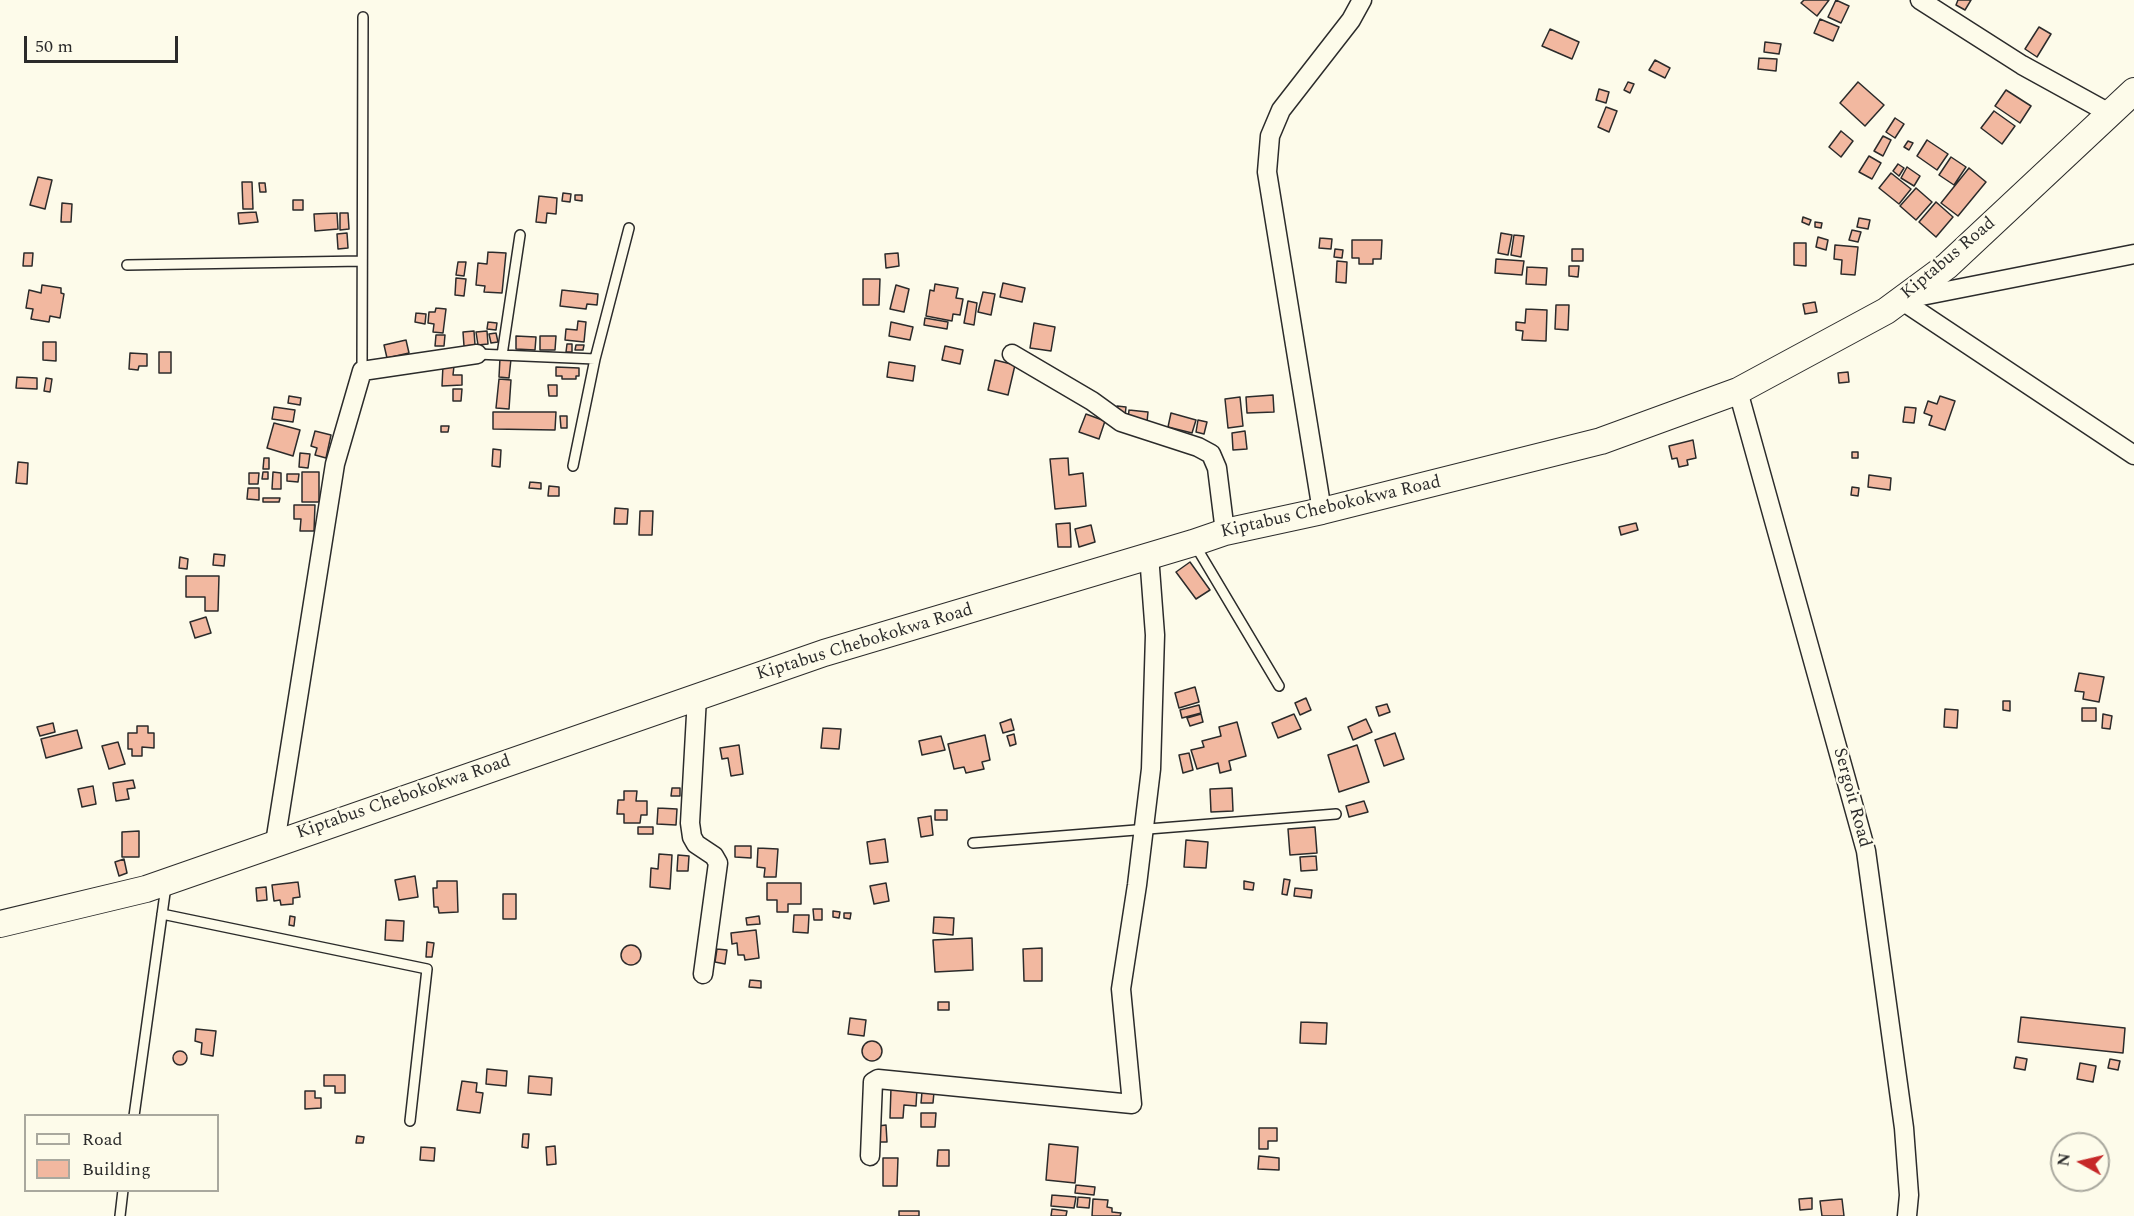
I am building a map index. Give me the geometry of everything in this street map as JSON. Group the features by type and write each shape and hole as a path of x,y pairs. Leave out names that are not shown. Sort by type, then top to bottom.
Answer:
{"street":[{"path":"1322,512 1267,172 1270,136 1281,110 1351,20 1362,0"},
{"path":"1920,0 2022,65 2111,114"},
{"name":"Kiptabus Road","path":"1738,391 1887,311 1947,266 2134,91"},
{"path":"1901,300 2134,254"},
{"path":"1901,300 2134,455"},
{"path":"275,843 335,464 362,371 477,354"},
{"path":"1012,354 1092,401 1121,422 1198,447 1210,454 1217,468 1225,532"},
{"name":"Kiptabus Chebokokwa Road","path":"0,924 146,889 824,653 1225,532 1322,512 1601,441 1738,391"},
{"name":"Sergoit Road","path":"1738,391 1866,851 1904,1128 1909,1196 1907,1216"},
{"path":"870,1156 873,1083 878,1079 1132,1104 1121,989 1137,885 1151,769 1155,635 1149,555"},
{"path":"697,697 690,823 692,837 696,844 714,856 718,863 703,974"}],"lane":[{"path":"362,371 363,16"},
{"path":"573,466 595,359 628,228"},
{"path":"502,355 520,235"},
{"path":"127,265 362,261"},
{"path":"477,354 595,359"},
{"path":"1193,543 1279,686"},
{"path":"973,843 1336,814"},
{"path":"134,1114 166,882"},
{"path":"162,914 427,969 410,1121"},
{"path":"120,1216 123,1192"}],"building":[{"path":"1804,0 1829,0 1817,16 1801,3"},
{"path":"1836,0 1849,6 1841,23 1828,17"},
{"path":"1958,0 1971,0 1965,10 1956,5"},
{"path":"1820,19 1839,27 1833,41 1814,33"},
{"path":"2039,27 2051,34 2037,57 2025,49"},
{"path":"1550,29 1579,42 1572,59 1542,46"},
{"path":"1765,42 1781,44 1779,54 1764,52"},
{"path":"1759,58 1777,59 1776,71 1758,69"},
{"path":"1655,60 1670,68 1665,78 1649,70"},
{"path":"1628,82 1634,84 1630,93 1624,90"},
{"path":"1858,82 1884,105 1865,126 1840,103"},
{"path":"1599,89 1609,92 1606,103 1596,100"},
{"path":"2006,90 2031,106 2020,123 1995,106"},
{"path":"1606,107 1617,111 1609,132 1598,127"},
{"path":"1994,111 2015,126 2002,144 1981,128"},
{"path":"1895,118 1904,124 1895,138 1886,132"},
{"path":"1841,131 1853,141 1841,157 1829,147"},
{"path":"1883,136 1891,140 1883,156 1874,151"},
{"path":"1927,140 1948,154 1937,170 1917,156"},
{"path":"1908,141 1913,143 1909,150 1904,147"},
{"path":"1869,156 1881,163 1872,179 1859,172"},
{"path":"1951,157 1966,167 1954,185 1939,175"},
{"path":"1898,164 1904,168 1899,176 1893,171"},
{"path":"1907,167 1920,176 1914,186 1901,178"},
{"path":"1969,168 1986,182 1958,216 1941,203"},
{"path":"1891,173 1911,189 1899,204 1879,188"},
{"path":"38,177 52,180 45,209 30,205"},
{"path":"242,182 252,182 253,209 243,209"},
{"path":"259,183 265,183 266,192 260,192"},
{"path":"1916,188 1932,202 1916,220 1900,206"},
{"path":"563,193 571,194 570,202 562,201"},
{"path":"575,195 582,195 582,201 575,200"},
{"path":"539,196 557,198 556,214 547,213 546,223 536,222"},
{"path":"293,200 303,200 303,210 293,210"},
{"path":"1936,202 1953,217 1936,237 1919,222"},
{"path":"62,203 72,204 71,222 61,222"},
{"path":"256,212 258,222 239,224 238,213"},
{"path":"337,213 338,229 315,231 314,214"},
{"path":"340,213 348,213 349,229 340,230"},
{"path":"1803,217 1811,220 1809,225 1802,222"},
{"path":"1859,218 1870,220 1868,229 1857,227"},
{"path":"1815,222 1822,223 1821,228 1815,227"},
{"path":"1852,230 1861,232 1858,242 1849,240"},
{"path":"347,233 348,248 338,249 337,234"},
{"path":"1501,233 1512,235 1508,255 1498,253"},
{"path":"1514,235 1524,236 1521,257 1511,255"},
{"path":"1818,237 1828,240 1826,250 1816,247"},
{"path":"1320,238 1332,239 1331,249 1319,248"},
{"path":"1352,240 1382,240 1381,259 1373,259 1373,264 1359,264 1359,258 1352,258"},
{"path":"1794,243 1806,243 1806,266 1794,265"},
{"path":"1835,245 1858,247 1855,275 1841,274 1842,260 1834,259"},
{"path":"1335,249 1343,250 1342,258 1334,257"},
{"path":"1572,249 1583,249 1583,261 1572,261"},
{"path":"488,252 506,253 502,293 484,292 485,286 476,285 478,263 487,264"},
{"path":"24,253 33,253 32,266 23,266"},
{"path":"898,253 899,266 886,268 885,254"},
{"path":"1496,259 1524,261 1522,275 1495,273"},
{"path":"1337,261 1347,262 1346,283 1336,282"},
{"path":"458,262 466,262 464,276 456,275"},
{"path":"1569,266 1579,266 1578,277 1569,276"},
{"path":"1527,267 1547,268 1546,285 1526,284"},
{"path":"456,278 466,279 464,296 455,295"},
{"path":"863,279 880,279 879,305 863,305"},
{"path":"1003,283 1025,288 1022,302 1000,297"},
{"path":"935,284 958,288 956,298 963,299 960,315 953,314 952,321 926,316 930,290 934,291"},
{"path":"42,285 61,288 61,293 64,294 60,318 50,316 49,322 31,319 33,309 26,308 29,290 41,293"},
{"path":"896,285 909,289 904,312 890,309"},
{"path":"562,290 598,294 597,305 587,304 586,309 560,306"},
{"path":"983,292 995,294 991,315 978,312"},
{"path":"968,301 977,303 974,325 964,323"},
{"path":"1815,302 1817,312 1805,314 1803,304"},
{"path":"1556,305 1569,305 1568,330 1555,329"},
{"path":"436,308 446,309 443,333 433,332 434,324 428,323 429,312 435,312"},
{"path":"1526,309 1547,310 1546,341 1522,340 1523,331 1516,330 1516,322 1525,323"},
{"path":"416,313 426,314 425,324 415,322"},
{"path":"925,318 948,322 947,329 924,325"},
{"path":"578,321 586,322 584,342 565,340 566,329 577,330"},
{"path":"488,322 497,323 496,330 487,329"},
{"path":"891,322 913,327 910,340 889,336"},
{"path":"1034,323 1055,327 1051,351 1030,348"},
{"path":"474,331 475,345 464,346 463,332"},
{"path":"487,331 488,344 478,345 476,332"},
{"path":"496,333 498,342 491,343 489,334"},
{"path":"436,335 445,335 444,346 435,346"},
{"path":"516,336 536,337 535,350 516,349"},
{"path":"540,336 556,336 555,350 540,350"},
{"path":"406,340 409,353 387,358 384,345"},
{"path":"43,342 56,342 56,361 43,360"},
{"path":"567,344 572,344 572,352 566,352"},
{"path":"576,345 584,345 583,350 575,350"},
{"path":"945,346 963,350 960,364 942,360"},
{"path":"159,352 171,352 171,373 159,373"},
{"path":"130,353 147,354 147,366 139,366 138,370 129,369"},
{"path":"500,358 511,359 509,378 499,377"},
{"path":"995,360 1015,365 1008,395 988,390"},
{"path":"889,362 915,366 913,381 887,377"},
{"path":"443,365 454,366 453,375 462,375 462,385 442,386"},
{"path":"556,367 579,368 579,376 576,376 576,379 562,379 562,376 556,376"},
{"path":"1848,372 1849,382 1839,383 1838,373"},
{"path":"17,377 37,378 37,389 16,388"},
{"path":"46,378 52,379 50,392 44,391"},
{"path":"499,379 511,380 509,409 496,408"},
{"path":"548,385 557,385 557,396 549,396"},
{"path":"453,389 462,389 461,401 453,401"},
{"path":"1273,395 1274,412 1247,413 1246,397"},
{"path":"289,396 301,398 300,405 288,403"},
{"path":"1940,396 1955,401 1945,430 1929,425 1932,416 1924,413 1928,401 1937,404"},
{"path":"1240,397 1243,426 1228,428 1225,399"},
{"path":"1117,406 1126,407 1125,416 1116,416"},
{"path":"274,407 295,410 293,422 272,419"},
{"path":"1905,407 1916,408 1914,423 1903,422"},
{"path":"1129,410 1148,412 1147,422 1128,419"},
{"path":"493,412 556,412 555,430 493,429"},
{"path":"1171,413 1196,420 1192,433 1168,427"},
{"path":"1086,414 1105,421 1099,439 1079,432"},
{"path":"560,416 567,416 567,428 561,428"},
{"path":"1198,420 1207,422 1204,434 1196,432"},
{"path":"274,423 300,430 293,456 267,448"},
{"path":"441,426 449,426 448,432 441,432"},
{"path":"315,431 331,435 326,458 315,455 317,448 311,446"},
{"path":"1245,431 1247,449 1233,450 1232,433"},
{"path":"1693,440 1696,458 1687,460 1688,465 1679,467 1677,458 1672,459 1669,446"},
{"path":"493,449 501,450 500,467 492,466"},
{"path":"1852,452 1858,452 1858,458 1852,458"},
{"path":"300,453 310,454 308,468 299,467"},
{"path":"264,458 269,458 269,469 263,469"},
{"path":"1068,458 1069,475 1083,473 1086,506 1055,509 1050,459"},
{"path":"18,462 28,463 27,484 16,483"},
{"path":"263,472 268,472 268,479 262,479"},
{"path":"273,472 281,473 281,489 272,489"},
{"path":"302,472 319,472 319,502 302,502"},
{"path":"249,473 259,473 258,484 249,484"},
{"path":"287,474 299,474 298,482 287,481"},
{"path":"1869,475 1891,478 1890,490 1868,487"},
{"path":"530,482 541,483 541,489 529,488"},
{"path":"549,486 559,487 559,496 548,496"},
{"path":"1852,487 1859,488 1858,496 1851,495"},
{"path":"248,488 259,488 259,500 247,499"},
{"path":"263,498 280,498 279,502 263,502"},
{"path":"294,505 315,505 314,531 300,531 301,519 294,519"},
{"path":"615,508 628,509 627,524 614,524"},
{"path":"640,511 653,511 652,535 639,535"},
{"path":"1070,523 1071,547 1058,547 1056,524"},
{"path":"1636,523 1638,530 1621,535 1619,527"},
{"path":"1091,525 1095,542 1079,547 1075,529"},
{"path":"214,554 225,555 224,566 213,565"},
{"path":"180,557 188,559 187,569 179,568"},
{"path":"1190,562 1210,590 1196,599 1176,572"},
{"path":"186,576 219,576 218,611 205,611 205,597 186,597"},
{"path":"206,617 211,633 195,638 190,622"},
{"path":"2079,673 2104,677 2099,702 2083,699 2084,692 2075,691"},
{"path":"1195,687 1199,702 1179,708 1175,693"},
{"path":"1306,698 1311,710 1300,715 1295,703"},
{"path":"2003,701 2010,701 2010,711 2003,710"},
{"path":"1387,704 1390,712 1379,716 1376,707"},
{"path":"1199,705 1201,713 1182,718 1180,710"},
{"path":"2082,708 2096,708 2096,721 2082,721"},
{"path":"1945,709 1958,710 1957,728 1944,727"},
{"path":"1201,714 1203,722 1190,726 1187,718"},
{"path":"1294,714 1301,729 1278,738 1272,723"},
{"path":"2103,714 2112,716 2110,729 2102,728"},
{"path":"1011,719 1014,730 1003,733 1000,723"},
{"path":"1366,719 1372,732 1353,740 1348,727"},
{"path":"1237,722 1246,756 1229,761 1231,770 1220,773 1218,763 1197,769 1191,750 1204,747 1202,741 1221,736 1219,727"},
{"path":"53,723 55,732 40,736 37,727"},
{"path":"137,726 148,726 148,733 154,733 154,748 142,747 142,756 132,756 132,749 128,749 128,733 137,733"},
{"path":"823,728 841,729 839,749 821,748"},
{"path":"77,730 82,748 46,758 41,739"},
{"path":"1395,733 1404,759 1384,766 1375,740"},
{"path":"1014,734 1016,744 1010,746 1007,736"},
{"path":"985,735 990,760 982,762 984,769 966,773 964,767 954,769 948,744"},
{"path":"941,736 945,750 922,755 919,741"},
{"path":"118,742 125,764 109,769 102,746"},
{"path":"739,745 743,774 731,776 728,758 722,759 720,748"},
{"path":"1357,745 1369,782 1339,792 1328,755"},
{"path":"1189,753 1193,770 1183,773 1179,755"},
{"path":"133,780 135,788 127,789 129,799 116,801 113,783"},
{"path":"93,786 96,804 82,807 78,789"},
{"path":"672,788 680,788 680,796 671,796"},
{"path":"1232,788 1233,811 1211,812 1210,789"},
{"path":"624,791 637,791 636,801 647,801 647,815 641,815 640,823 624,823 624,814 617,814 618,800 624,800"},
{"path":"1364,801 1368,812 1349,817 1346,806"},
{"path":"658,808 677,809 676,825 657,824"},
{"path":"935,810 947,810 947,820 935,820"},
{"path":"931,816 933,835 921,837 918,818"},
{"path":"638,827 653,827 653,834 638,834"},
{"path":"1315,827 1317,853 1290,855 1288,829"},
{"path":"139,831 139,857 122,857 122,832"},
{"path":"885,839 888,862 870,864 867,842"},
{"path":"1186,840 1208,842 1206,868 1184,867"},
{"path":"735,846 751,846 751,858 735,857"},
{"path":"758,848 778,849 776,877 764,877 765,868 757,867"},
{"path":"659,854 672,855 670,889 650,887 651,868 658,869"},
{"path":"678,855 689,856 688,871 677,871"},
{"path":"1316,856 1317,870 1301,871 1300,857"},
{"path":"124,859 127,873 119,876 115,862"},
{"path":"415,876 418,897 399,900 395,880"},
{"path":"1284,879 1290,880 1287,895 1282,894"},
{"path":"437,881 457,881 458,912 439,913 438,907 434,907 433,888 437,888"},
{"path":"1244,881 1254,883 1253,890 1244,889"},
{"path":"298,882 300,897 293,898 293,904 281,905 280,900 274,901 272,885"},
{"path":"767,883 801,883 801,904 788,904 788,912 777,912 777,900 767,900"},
{"path":"886,883 889,901 874,904 870,886"},
{"path":"266,887 267,900 257,901 256,888"},
{"path":"1295,888 1312,890 1311,898 1294,896"},
{"path":"503,894 516,894 516,919 503,919"},
{"path":"813,909 822,909 822,920 814,920"},
{"path":"833,911 840,912 839,918 833,917"},
{"path":"844,913 851,913 850,919 844,918"},
{"path":"794,915 809,915 808,933 793,932"},
{"path":"290,916 295,917 294,926 289,925"},
{"path":"759,916 760,924 747,925 746,918"},
{"path":"934,917 954,918 953,935 933,933"},
{"path":"386,920 404,921 403,941 385,940"},
{"path":"756,930 759,958 745,960 744,955 738,955 737,943 732,944 731,933"},
{"path":"972,938 973,970 935,972 933,940"},
{"path":"427,942 434,943 432,957 426,957"},
{"path":"631,945 638,948 641,955 638,962 631,965 624,962 621,955 624,948"},
{"path":"1042,948 1042,981 1024,981 1023,949"},
{"path":"717,949 727,950 725,964 715,962"},
{"path":"750,980 761,981 761,988 749,987"},
{"path":"938,1002 949,1002 949,1010 938,1010"},
{"path":"2021,1017 2125,1028 2123,1053 2018,1042"},
{"path":"850,1018 866,1020 864,1036 848,1034"},
{"path":"1301,1022 1327,1023 1326,1044 1300,1043"},
{"path":"196,1029 216,1031 213,1056 201,1054 202,1043 195,1041"},
{"path":"872,1041 879,1044 882,1051 879,1058 872,1061 865,1058 862,1051 865,1044"},
{"path":"180,1051 185,1053 187,1058 185,1063 180,1065 175,1063 173,1058 175,1053"},
{"path":"2016,1057 2027,1059 2025,1070 2014,1068"},
{"path":"2110,1059 2120,1061 2118,1070 2108,1068"},
{"path":"2080,1063 2096,1066 2093,1082 2077,1079"},
{"path":"487,1069 507,1071 506,1086 486,1084"},
{"path":"324,1075 345,1075 345,1093 335,1093 335,1086 324,1086"},
{"path":"529,1076 552,1078 551,1095 528,1093"},
{"path":"462,1081 477,1083 476,1092 483,1093 480,1113 457,1110"},
{"path":"891,1088 917,1089 916,1106 904,1105 903,1118 890,1118"},
{"path":"305,1091 315,1091 315,1098 321,1098 321,1108 305,1109"},
{"path":"922,1092 934,1092 933,1103 921,1103"},
{"path":"921,1113 936,1113 935,1127 921,1127"},
{"path":"886,1125 887,1142 878,1142 878,1126"},
{"path":"1259,1128 1277,1128 1277,1141 1268,1141 1268,1149 1259,1149"},
{"path":"523,1134 529,1134 528,1148 522,1147"},
{"path":"357,1136 364,1137 363,1143 356,1143"},
{"path":"1049,1144 1078,1147 1075,1183 1046,1180"},
{"path":"555,1146 556,1164 547,1165 546,1147"},
{"path":"421,1147 435,1148 434,1161 420,1160"},
{"path":"938,1150 949,1150 949,1166 937,1166"},
{"path":"1259,1156 1279,1158 1279,1170 1258,1169"},
{"path":"883,1158 898,1158 897,1186 883,1186"},
{"path":"1076,1185 1095,1187 1094,1195 1075,1193"},
{"path":"1052,1195 1076,1197 1074,1208 1051,1206"},
{"path":"1078,1197 1090,1198 1089,1208 1077,1207"},
{"path":"1812,1198 1812,1209 1800,1210 1799,1199"},
{"path":"1093,1199 1108,1200 1107,1207 1112,1208 1112,1212 1121,1213 1120,1216 1092,1216"},
{"path":"1842,1199 1844,1216 1822,1216 1820,1201"},
{"path":"1052,1209 1067,1211 1066,1216 1051,1216"},
{"path":"899,1211 919,1211 919,1216 899,1216"}]}
